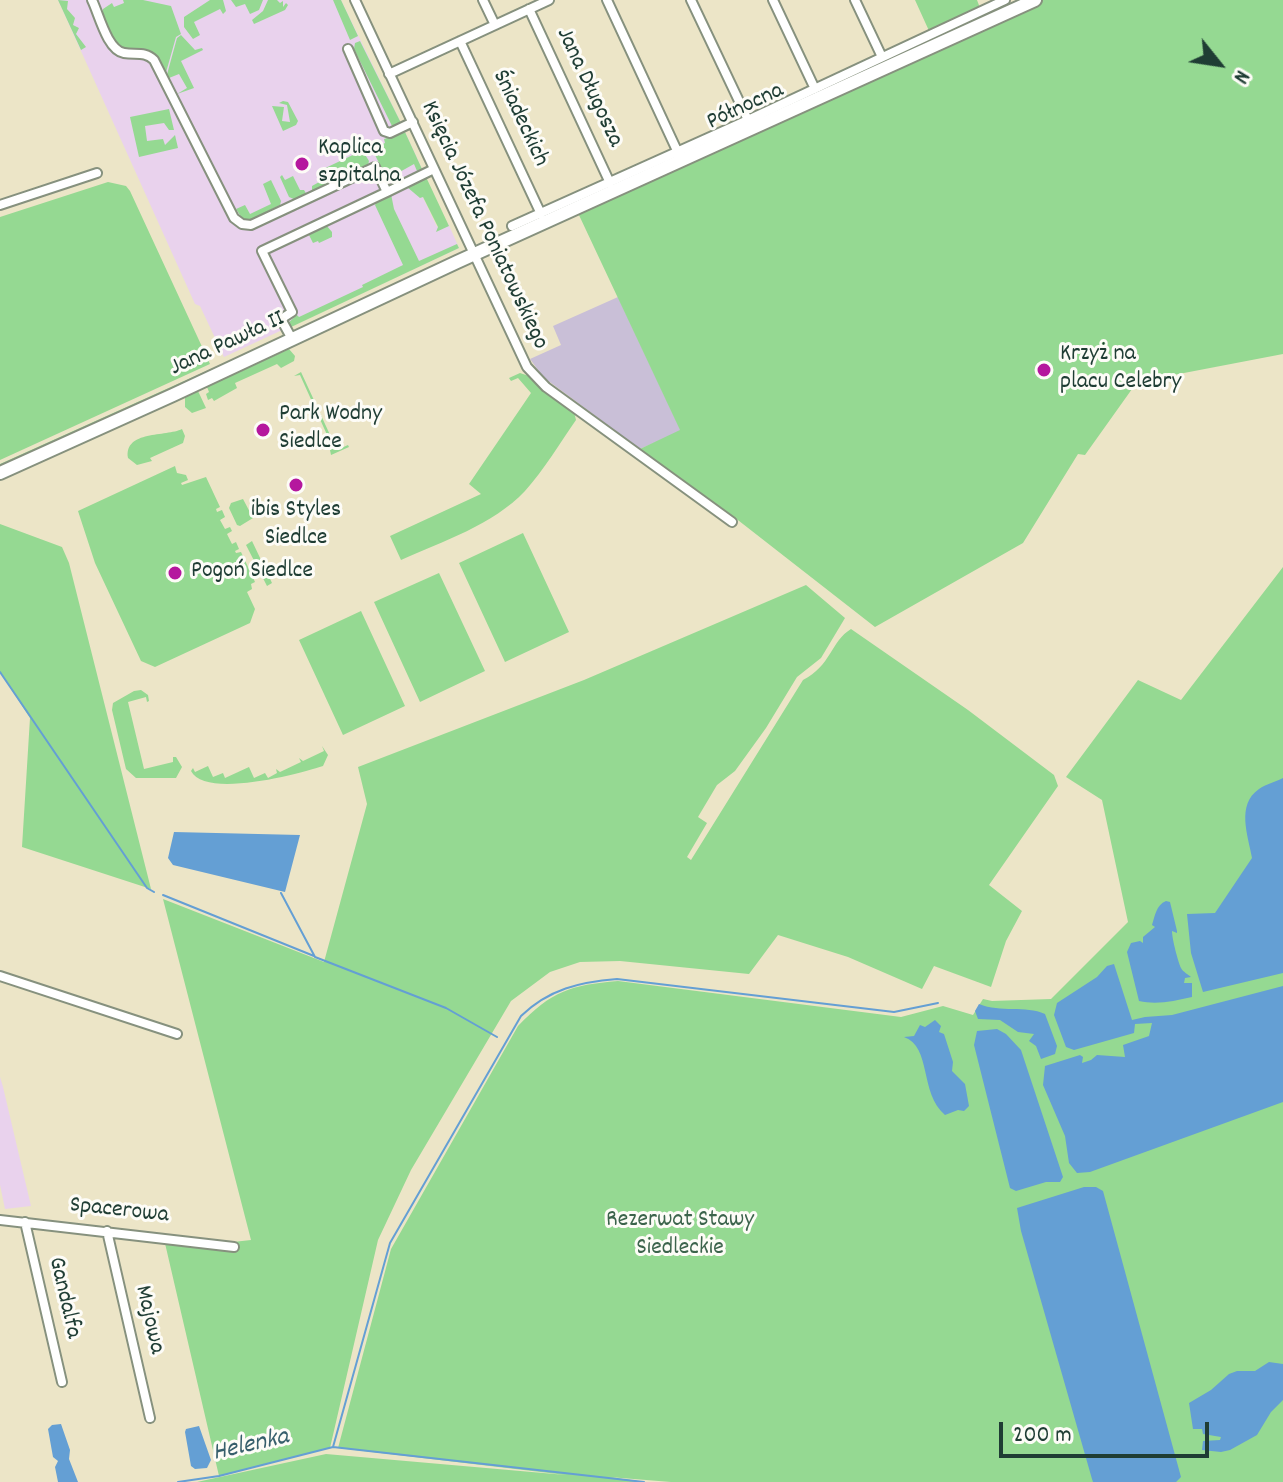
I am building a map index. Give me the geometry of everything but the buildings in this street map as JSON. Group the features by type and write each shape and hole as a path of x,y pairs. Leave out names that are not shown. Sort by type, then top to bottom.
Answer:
{"main road":[{"name":"Północna","path":"474,254 987,15 1035,0"},
{"name":"Jana Pawła II","path":"0,473 474,254"}],"street":[{"path":"92,0 115,48 125,53 148,55 154,60 238,221 251,225 375,167 387,192"},
{"name":"Księcia Józefa Poniatowskiego","path":"355,0 527,367 538,380 732,522"},
{"path":"483,0 495,25"},
{"path":"389,74 549,0"},
{"path":"607,0 680,157"},
{"path":"691,0 748,120"},
{"path":"773,0 815,89"},
{"path":"855,0 882,57"},
{"path":"980,0 987,15"},
{"name":"Północna","path":"512,226 610,183 680,157 748,120 882,57 987,15 1005,0"},
{"name":"Jana Długosza","path":"529,9 610,183"},
{"name":"Śniadeckich","path":"460,41 541,214"},
{"path":"348,49 384,131 390,133 413,122"},
{"path":"292,339 281,319 292,312 262,251 434,169"},
{"path":"0,205 97,173"},
{"path":"0,976 177,1034"},
{"name":"Spacerowa","path":"0,1220 234,1247"},
{"name":"Gandalfa","path":"25,1222 62,1382"},
{"name":"Majowa","path":"107,1231 150,1418"}],"shaded area":[{"path":"58,0 341,0 401,123 394,126 397,134 405,132 423,171 405,187 416,183 437,227 448,223 459,248 224,357 200,306 195,304"},
{"path":"618,297 681,431 640,449 543,377 530,359 561,345 553,326"},
{"path":"0,1077 31,1206 5,1209 0,1185"}],"green space":[{"path":"58,0 68,1 67,9 75,18 73,25 79,28 76,34 86,47 81,50"},
{"path":"123,0 143,0 171,6 181,34 176,37 165,76 149,51 125,50 116,45 102,14 103,9 112,3 114,7 124,3"},
{"path":"210,0 223,0 226,11 223,14 220,9 194,22 200,35 193,39 184,27 184,17"},
{"path":"231,0 263,0 259,10 250,14 245,4 236,7"},
{"path":"268,0 283,1 283,7 286,3 288,5 285,10 254,24 252,20 263,11"},
{"path":"333,0 341,0 358,36 350,40"},
{"path":"915,0 977,0 980,8 930,33"},
{"path":"1043,0 1283,0 1283,354 1137,382 1085,455 1078,454 1023,543 875,627 734,517 640,449 680,430 578,213 691,164"},
{"path":"181,35 195,50 203,50 181,61 194,88 177,94 187,88 179,74 169,78 171,83 166,78 177,38"},
{"path":"360,41 401,123 392,126 354,49 355,43"},
{"path":"288,102 298,121 283,131 272,106 284,107 282,121 290,122 287,105 279,103"},
{"path":"169,109 174,130 169,130 164,123 145,126 147,141 163,139 165,145 175,135 178,148 139,157 130,117"},
{"path":"405,132 422,169 417,171 414,164 386,177 369,143 376,147 385,143 384,139"},
{"path":"356,140 369,161 368,165 312,193 312,186 321,181 317,172 359,152"},
{"path":"282,175 285,180 293,176 300,190 307,195 296,200 289,197 280,177"},
{"path":"426,177 449,226 436,232 438,227 423,197 420,198 407,187"},
{"path":"271,180 280,205 248,221 243,220 236,209 245,205 250,214 271,204 263,184"},
{"path":"108,182 126,186 130,191 210,364 0,460 0,217"},
{"path":"391,194 394,209 419,261 457,244 459,248 289,328 288,323 297,315 299,317 363,287 403,265 375,205 378,200"},
{"path":"326,225 332,237 313,243 308,233"},
{"path":"289,349 295,356 294,361 281,368 277,364 235,383 237,388 214,401 212,398 208,400 207,387"},
{"path":"213,370 0,469 0,464"},
{"path":"301,372 337,450 349,447 331,455 333,448 300,375 294,376"},
{"path":"520,373 529,376 574,412 576,420 539,474 512,503 483,523 401,560 390,536 481,494 469,484 531,393 518,378 511,381 509,378"},
{"path":"198,391 206,408 192,413 185,407 185,397"},
{"path":"182,429 185,436 183,443 150,458 152,461 137,465 128,458 132,443 139,439"},
{"name":"Pogoń Siedlce","path":"175,466 177,473 186,475 188,480 182,485 206,477 220,507 216,509 217,512 222,510 225,517 220,520 225,529 230,527 232,531 227,534 232,544 236,542 239,549 235,551 241,552 255,582 247,592 255,609 250,623 155,667 141,661 95,563 78,511"},
{"path":"243,499 253,518 240,526 229,508 231,503"},
{"path":"0,524 62,547 69,563 151,889 22,847 30,718 0,672"},
{"path":"523,533 569,632 505,662 459,563"},
{"path":"252,541 272,583 267,586 246,545"},
{"name":"Rezerwat Stawy Siedleckie","path":"1283,567 1283,1482 671,1482 609,1477 645,1482 197,1482 326,1454 566,1475 338,1448 391,1249 518,1026 541,1005 563,992 618,981 901,1017 943,1006 973,1015 983,999 1051,999 1128,922 1102,800 1066,777 1138,680 1181,700"},
{"path":"439,573 485,671 420,702 374,602"},
{"path":"806,585 845,618 821,658 797,677 735,771 717,785 698,817 707,823 687,857 691,860 803,680 820,668 839,640 851,629 968,710 1054,775 1058,786 989,885 1022,911 1006,941 991,987 934,966 922,989 848,957 778,935 749,974 620,961 580,962 550,972 511,1001 411,1170 378,1240 330,1448 219,1476 164,1239 235,1251 233,1242 251,1240 163,899 324,962 367,804 358,767 584,680"},
{"path":"361,611 405,706 343,735 299,640"},
{"path":"141,690 148,695 149,701 146,697 128,702 144,769 173,762 173,757 176,757 182,767 176,778 136,778 126,769 113,703"},
{"path":"322,746 328,755 323,766 274,778 233,784 214,783 200,779 191,771 208,766 213,777 223,773 225,778 249,767 254,778 265,773 268,778 277,773 276,769 280,772 301,762 299,758 303,761 324,751"}],"water":[{"path":"1283,778 1283,973 1203,992 1191,953 1187,914 1215,913 1252,858 1245,821 1248,803 1259,789"},
{"path":"174,832 300,835 285,892 173,865 168,858"},
{"path":"1166,901 1170,902 1177,931 1172,931 1175,950 1183,971 1191,977 1185,978 1184,983 1192,983 1192,997 1159,1003 1139,1001 1127,952 1131,943 1143,943 1143,937 1155,927 1152,925 1158,908"},
{"path":"1114,964 1132,1020 1172,1015 1283,986 1283,1102 1090,1172 1077,1173 1069,1163 1065,1136 1043,1085 1045,1066 1080,1055 1083,1057 1082,1063 1097,1055 1125,1057 1123,1045 1149,1036 1152,1023 1135,1024 1134,1033 1074,1050 1066,1047 1054,1015 1057,1003"},
{"path":"979,1004 1045,1014 1057,1046 1055,1054 1041,1059 1036,1046 1029,1041 1034,1034 1018,1032 1000,1020 978,1019 975,1011"},
{"path":"935,1020 941,1026 939,1032 944,1034 953,1062 952,1071 965,1084 969,1106 964,1111 945,1115 932,1095 919,1050 904,1037 914,1036 920,1025 925,1027"},
{"path":"997,1029 1021,1050 1063,1177 1060,1182 1046,1182 1016,1191 1010,1188 974,1045 977,1031"},
{"path":"1084,1187 1096,1187 1103,1191 1181,1477 1176,1482 1093,1482 1092,1479 1017,1208"},
{"path":"1269,1362 1283,1364 1283,1400 1271,1412 1257,1435 1230,1450 1202,1450 1203,1441 1220,1440 1221,1437 1203,1434 1202,1429 1193,1429 1189,1403 1229,1374 1255,1371"},
{"path":"61,1424 78,1482 58,1482 55,1467 58,1461 53,1457 48,1429"},
{"path":"199,1426 211,1460 207,1468 195,1469 191,1466 185,1432"}],"waterway":[{"path":"0,672 147,888 154,892"},
{"path":"281,893 315,957 446,1008 497,1037"},
{"path":"163,895 314,956"},
{"path":"333,1447 390,1243 521,1016 532,1007 566,988 617,979 894,1012 938,1003"},
{"name":"Helenka","path":"178,1482 219,1476 333,1447 644,1482"}],"place":[{"name":"Kaplica szpitalna","path":"302,164"},
{"name":"Krzyż na placu Celebry","path":"1044,370"},
{"name":"Park Wodny Siedlce","path":"263,430"},
{"name":"ibis Styles Siedlce","path":"296,485"},
{"name":"Pogoń Siedlce","path":"175,573"}]}
